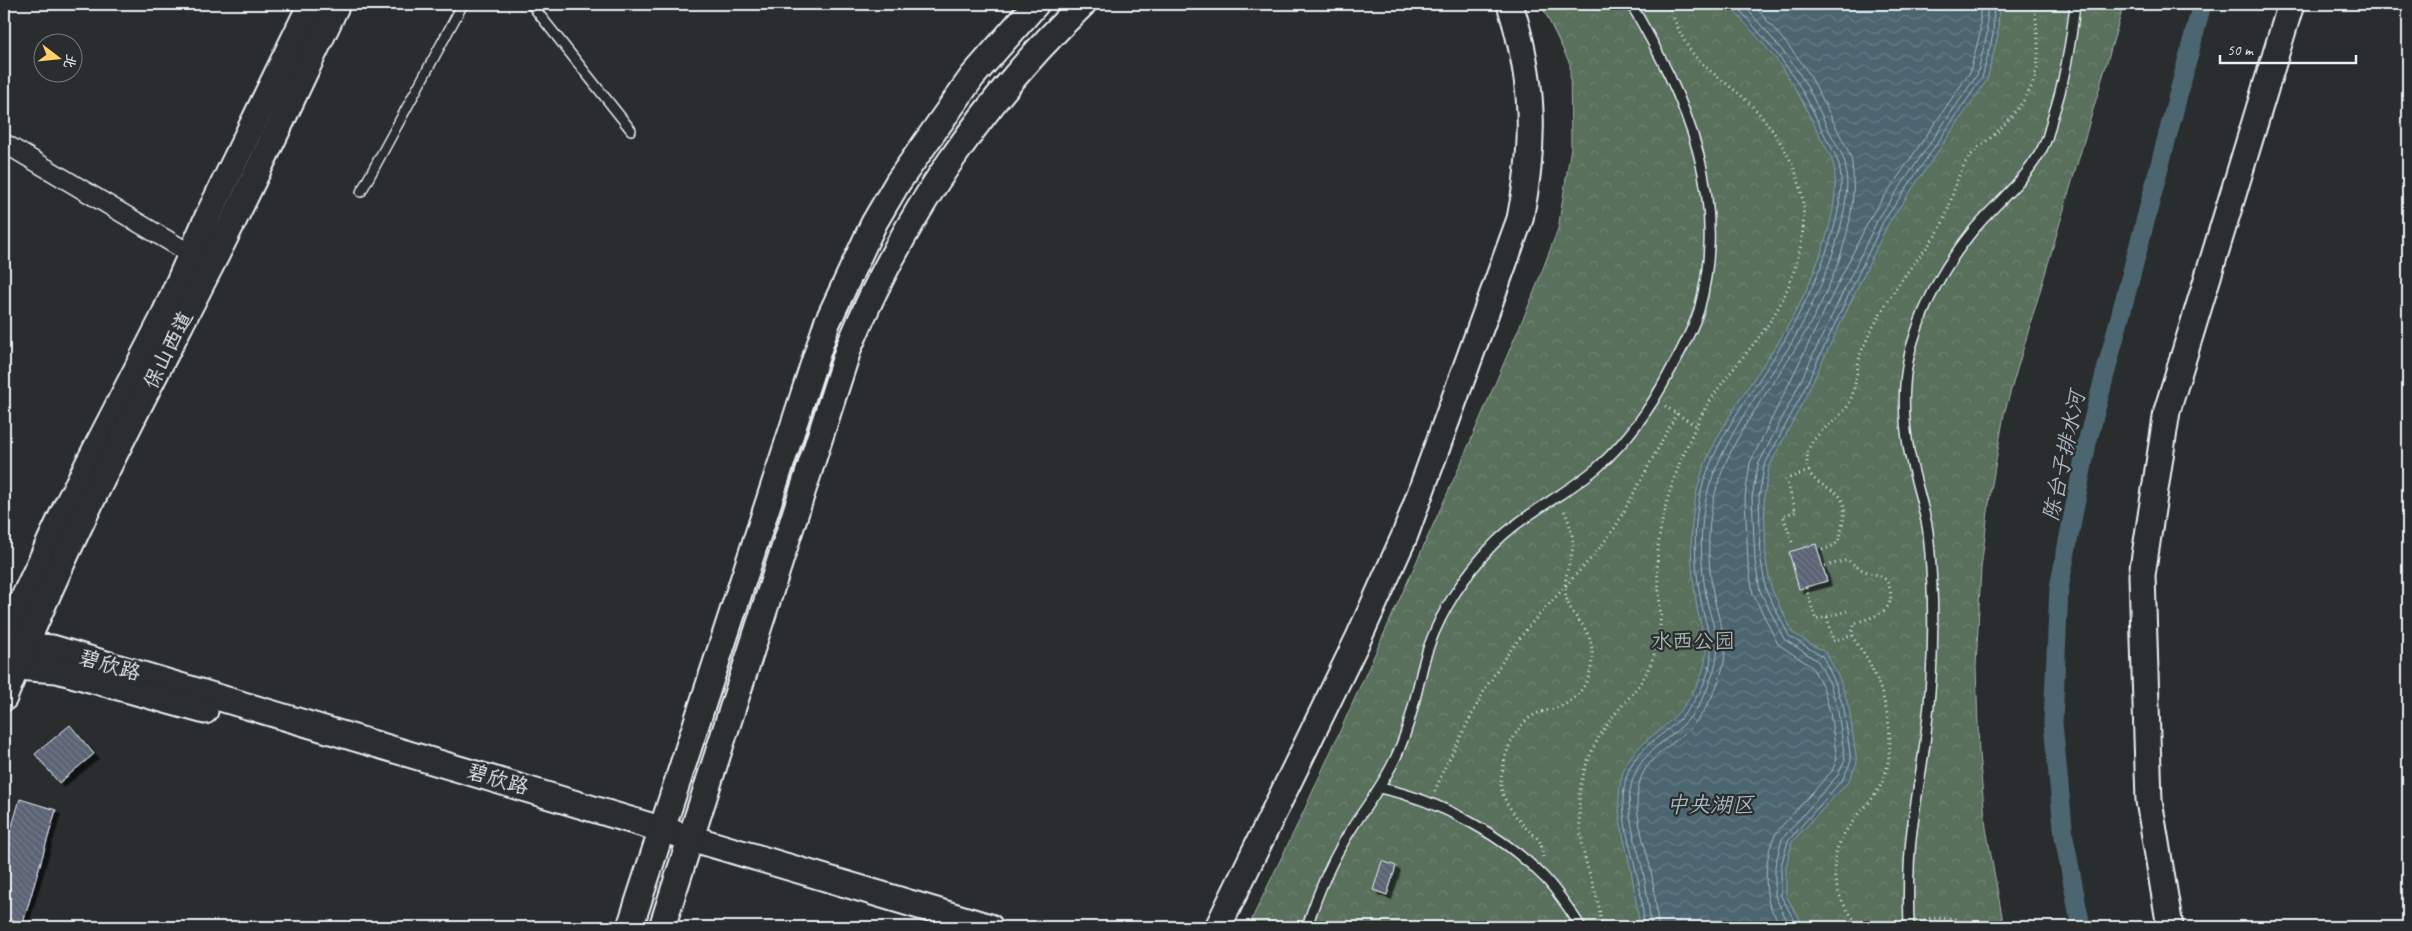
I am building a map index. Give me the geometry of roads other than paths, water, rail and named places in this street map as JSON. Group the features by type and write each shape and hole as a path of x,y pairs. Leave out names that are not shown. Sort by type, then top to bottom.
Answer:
{"street":[{"name":"保山西道","path":"201,260 311,4"},
{"name":"保山西道","path":"4,698 8,645 35,597 95,448 162,320 201,260 337,4"},
{"path":"630,927 808,377 827,323 848,275 874,223 932,130 972,76 1036,4"},
{"path":"662,927 849,347 869,300 924,201 956,153 1025,63 1083,4"},
{"path":"1218,927 1359,637 1404,535 1520,219 1528,180 1532,137 1531,101 1526,62 1510,4"},
{"path":"1228,927 1386,597 1454,426 1526,227 1538,174 1540,133 1538,78 1521,4"},
{"path":"2170,927 2149,801 2142,575 2167,411 2291,4"},
{"path":"4,143 201,260"},
{"path":"8,645 35,597"},
{"name":"碧欣路","path":"8,645 52,648 689,844 990,927"},
{"name":"碧欣路","path":"689,844 734,862 956,927"}],"lane":[{"path":"360,192 462,4"},
{"path":"530,4 631,130"},
{"path":"1307,927 1320,888 1335,856 1380,788 1395,761 1408,726 1426,656 1444,613 1461,585 1485,552 1514,527 1598,467 1632,431 1655,399 1682,350 1698,311 1708,259 1710,210 1700,155 1661,56 1631,4"},
{"path":"1914,925 1909,866 1912,830 1927,731 1932,665 1932,615 1927,531 1909,450 1905,412 1906,377 1914,337 1925,310 1950,262 1972,232 2024,177 2044,146 2060,96 2070,49 2075,4"},
{"path":"1380,788 1402,793 1430,803 1467,820 1511,849 1545,878 1562,898 1581,927"}],"water":[{"name":"中央湖区","path":"1728,4 1999,4 1998,35 1987,80 1888,224 1804,400 1769,467 1764,497 1766,561 1771,588 1793,633 1826,653 1840,680 1849,708 1857,763 1848,782 1792,842 1786,867 1786,896 1805,927 1640,927 1632,876 1621,826 1620,788 1622,775 1631,757 1637,749 1669,722 1681,709 1696,688 1705,664 1705,642 1696,601 1691,549 1695,498 1699,481 1720,432 1779,341 1800,303 1820,257 1833,209 1834,167 1807,110 1784,71"}],"waterway":[{"name":"陈台子排水河","path":"2081,927 2064,837 2053,723 2059,588 2087,443 2202,4"}],"park label":[{"name":"水西公园","path":"1693,641"}]}
